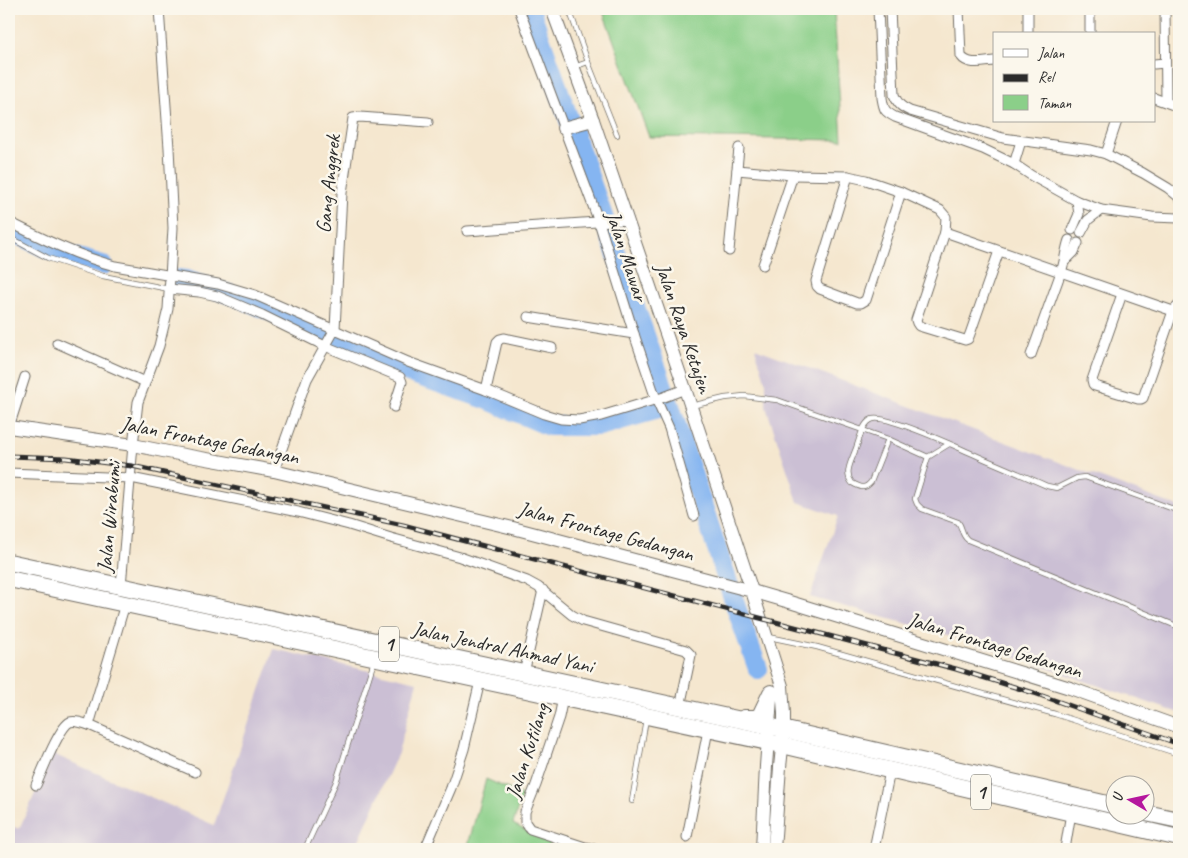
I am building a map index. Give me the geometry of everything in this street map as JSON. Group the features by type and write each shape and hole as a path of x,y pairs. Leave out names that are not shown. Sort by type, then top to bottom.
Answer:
{"highway":[{"name":"Jalan Jendral Ahmad Yani","path":"9,562 776,727"},
{"name":"Jalan Jendral Ahmad Yani","path":"9,579 775,744"},
{"path":"732,718 755,718 760,716 771,694"},
{"name":"1","path":"776,727 1106,804"},
{"name":"1","path":"775,744 1179,838"},
{"path":"1156,814 1179,820"}],"street":[{"name":"Jalan Wirabumi","path":"121,586 138,402 159,346 168,309 170,281 173,228 159,9"},
{"name":"Jalan Mawar","path":"519,9 601,222 634,334 660,398 694,516"},
{"name":"Jalan Raya Ketajen","path":"552,9 681,391 690,406 775,661 782,686 783,698 776,727"},
{"path":"878,9 882,98 883,107 886,112 984,149 1077,200 1102,210 1152,217 1179,218"},
{"path":"890,9 894,95 898,104 903,108 1003,138 1091,150 1106,154 1143,173 1179,197"},
{"path":"959,9 960,56 964,61 970,62 993,61"},
{"path":"1028,9 1028,32"},
{"path":"1090,9 1090,32"},
{"path":"1165,9 1166,102"},
{"path":"1156,64 1165,62"},
{"path":"880,64 892,63"},
{"path":"1156,99 1179,107"},
{"name":"Gang Anggrek","path":"334,330 342,193 353,118 428,122"},
{"path":"565,127 590,120"},
{"path":"1106,154 1117,122"},
{"path":"1014,164 1021,141"},
{"path":"729,251 739,148"},
{"path":"737,170 793,175 848,176 901,192 944,213 946,217 945,232 916,320 919,326 965,340 968,339 999,251"},
{"path":"764,265 793,175"},
{"path":"848,176 816,282 820,289 857,303 866,300 901,192"},
{"path":"1077,200 1079,214 1077,231 1083,228 1088,220 1102,210"},
{"path":"467,231 624,220"},
{"path":"9,222 53,243 100,262 217,296 327,343 400,377 402,382 394,407"},
{"path":"945,232 1122,294 1176,308 1143,398 1141,399 1095,386 1092,380 1122,294"},
{"path":"1031,355 1065,261 1066,249 1074,241"},
{"path":"170,281 211,282 255,295 408,362 561,419 579,420 601,416 681,391"},
{"path":"528,317 634,334"},
{"path":"274,471 307,380 334,330"},
{"path":"486,390 497,342 500,339 504,338 552,348"},
{"path":"57,344 145,382"},
{"path":"9,427 25,377"},
{"name":"Jalan Frontage Gedangan","path":"9,427 133,444 274,471 513,528 752,591 1070,688 1179,727"},
{"path":"9,473 131,478 298,512 460,557 527,580 583,621 686,650 691,656 680,707"},
{"path":"524,673 543,590"},
{"path":"89,725 125,604"},
{"name":"Jalan Raya Ketajen","path":"775,661 771,694 776,727"},
{"path":"425,849 451,788 464,749 480,681"},
{"name":"Jalan Kutilang","path":"563,698 559,717 536,786 525,812 525,822 530,829 564,845 600,849"},
{"path":"36,785 58,737 68,723 73,721 89,725 195,772"},
{"path":"774,849 776,727"},
{"path":"688,837 708,730"},
{"path":"762,849 775,744"},
{"path":"874,849 890,770"},
{"path":"1065,849 1071,813"}],"lane":[{"path":"569,9 617,135"},
{"path":"573,68 588,62"},
{"path":"9,237 48,258 103,276 170,281"},
{"path":"690,406 744,396 777,400 888,439 928,458"},
{"path":"888,439 871,482 867,487 864,488 852,483 848,475 849,467 865,424 872,419 881,419 897,423 1047,486 1057,488 1077,478 1085,477 1179,511"},
{"path":"949,444 928,458 915,499 922,509 958,522 961,525 963,535 968,540 1179,627"},
{"path":"766,636 817,647 1037,708 1179,754"},
{"path":"305,849 336,782 375,658"},
{"path":"632,801 646,716"}],"shaded area":[{"path":"755,348 1179,507 1179,713 955,637 810,597 838,516 798,502 766,407 766,383"},
{"path":"274,649 417,682 398,753 355,849 9,849 9,825 19,829 53,754 214,825"}],"green space":[{"path":"602,9 834,9 842,140 649,137"},
{"path":"486,779 522,795 513,824 550,843 550,849 467,849"}],"waterway":[{"path":"530,9 670,406 758,669"},
{"path":"9,231 50,250 103,265"},
{"path":"178,279 187,280 238,297 413,374 486,399 549,426 600,426 659,409"}],"railway":[{"path":"9,456 66,458 132,466 403,525 956,669 1034,693 1179,744"}]}
